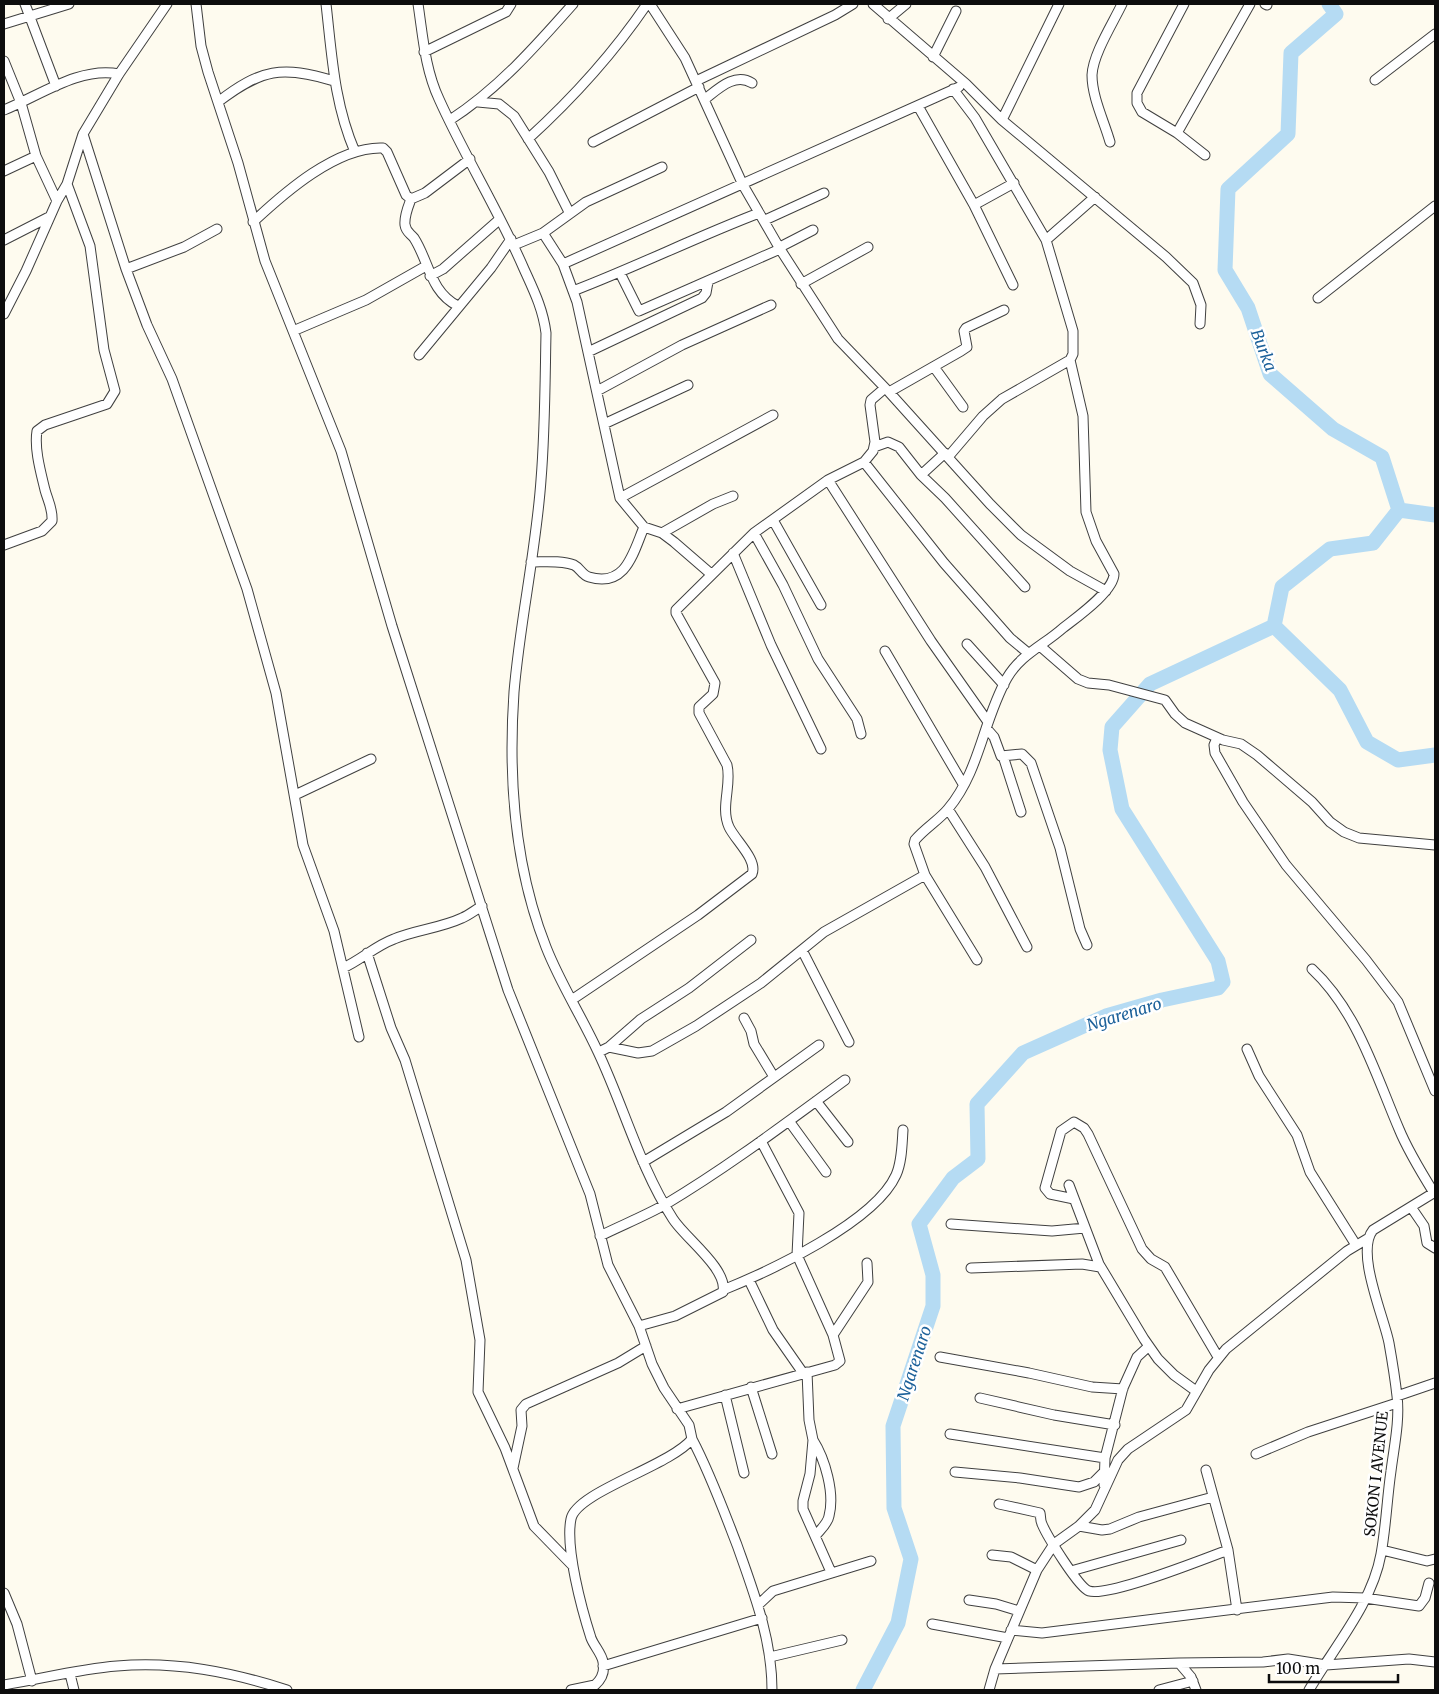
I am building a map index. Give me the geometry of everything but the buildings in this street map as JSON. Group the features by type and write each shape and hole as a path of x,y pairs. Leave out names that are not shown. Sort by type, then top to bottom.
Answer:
{"street":[{"path":"24,4 56,86"},
{"path":"4,24 70,4"},
{"path":"4,314 26,271 57,200 67,184 83,134 118,74 167,4"},
{"path":"196,4 201,46 238,163 253,222 273,285 341,451 392,626 508,990 590,1194 608,1265 639,1326 664,1388 689,1425 692,1439 711,1479 762,1618 770,1657 772,1690"},
{"path":"326,4 334,81 344,126 355,152"},
{"path":"418,4 424,52 439,99 540,301 546,333 541,481 514,692 512,769 515,828 536,922 547,951 599,1052 643,1162 664,1205 681,1230 718,1271 723,1290"},
{"path":"424,52 506,12 511,4"},
{"path":"450,120 478,102 515,68 573,4"},
{"path":"528,138 587,81 622,40 649,4 685,58 743,185 801,284 838,339 990,504 1021,535 1070,571 1106,591"},
{"path":"593,142 698,84 835,15 853,4"},
{"path":"873,4 932,58 966,84 1002,120 1193,283 1201,305 1200,324"},
{"path":"888,19 906,4"},
{"path":"1002,120 1059,4"},
{"path":"1110,142 1092,74 1096,59 1122,4"},
{"path":"1184,4 1136,98 1142,112 1176,133 1205,155"},
{"path":"1176,133 1250,4"},
{"path":"932,58 956,12"},
{"path":"1375,80 1435,34"},
{"path":"4,61 21,103 36,156 57,200"},
{"path":"4,110 56,86 94,73 104,71 118,74"},
{"path":"218,102 239,86 267,74 304,72 334,81"},
{"path":"705,99 731,81 747,80 752,84"},
{"path":"563,264 966,84"},
{"path":"921,476 946,455 1002,399 1070,360 1073,354 1073,331 1046,240 975,118 953,89"},
{"path":"478,102 490,102 508,110 549,172 569,212"},
{"path":"918,106 974,205 1013,285"},
{"path":"83,134 146,325 172,379 247,589 276,693 303,845 334,931 359,1038"},
{"path":"253,222 287,191 355,152 383,148 387,152 406,195 411,199"},
{"path":"4,171 36,156"},
{"path":"458,306 447,299 430,276 405,225 405,217 411,199 424,193 470,159"},
{"path":"419,355 512,242 543,233 569,212 586,202 662,167"},
{"path":"974,205 1014,183"},
{"path":"4,545 42,531 52,521 53,514 45,491 36,440 37,431 45,425 107,404 115,391 104,350 90,246 67,184"},
{"path":"573,291 620,273 704,234 762,217 824,193"},
{"path":"1046,240 1064,227 1095,198"},
{"path":"1318,298 1435,206"},
{"path":"4,240 49,217"},
{"path":"430,276 444,269 500,219"},
{"path":"126,269 184,247 217,229"},
{"path":"620,273 639,311 708,282 813,230"},
{"path":"543,233 563,264 573,291 620,498 644,527 662,534 711,574"},
{"path":"801,284 868,247"},
{"path":"293,331 366,300 426,266"},
{"path":"588,352 702,298 706,293 708,282"},
{"path":"597,391 682,345 771,305"},
{"path":"572,1000 698,915 752,874 754,869 752,862 728,826 725,809 729,773 728,765 699,713 699,707 713,694 715,683 676,613 679,606 754,533 828,480 864,462 874,447 876,434 870,405 871,400 934,367 967,346 964,331 966,328 1004,310"},
{"path":"977,960 926,874 914,844 915,840 948,809 963,784 981,749 988,725 1008,677 1028,653 1040,646 1106,591 1114,580 1114,574 1096,541 1086,512 1083,416 1070,360"},
{"path":"934,367 963,407"},
{"path":"604,424 688,385"},
{"path":"620,498 773,415"},
{"path":"874,447 888,442 899,447 921,476 945,498 1025,587"},
{"path":"864,462 944,563 1010,638 1028,653"},
{"path":"828,480 931,641 988,725 994,737 997,750 1003,756 1021,812"},
{"path":"662,534 713,504 733,496"},
{"path":"773,520 821,605"},
{"path":"531,562 573,565 588,577 615,577 622,573 627,566 644,527"},
{"path":"754,533 783,585 818,658 857,719 861,734"},
{"path":"733,553 771,645 821,749"},
{"path":"966,644 1004,684"},
{"path":"1040,646 1078,679 1165,700 1175,714 1185,723 1217,738 1241,744 1257,755 1312,802 1330,822 1344,832 1359,838 1435,846"},
{"path":"885,651 963,784"},
{"path":"1217,738 1214,745 1215,753 1254,819 1286,865 1366,960 1398,1002 1435,1091"},
{"path":"1003,756 1022,754 1031,763 1060,848 1080,929 1087,945"},
{"path":"295,795 371,759"},
{"path":"948,809 985,867 1027,947"},
{"path":"609,1047 638,1053 652,1051 734,1001 824,932 926,874"},
{"path":"343,968 356,962 367,953 412,931 460,919 482,906"},
{"path":"599,1052 609,1047 641,1019 689,988 751,940"},
{"path":"802,950 850,1042"},
{"path":"367,953 391,1028 405,1060 466,1260 480,1340 478,1392 512,1468 534,1526 574,1566"},
{"path":"990,1690 995,1669 1037,1570 1054,1544 1079,1526 1094,1510 1104,1491 1111,1471 1128,1449 1186,1410 1218,1357 1233,1343 1367,1239 1373,1230 1434,1192 1399,1129 1370,1054 1338,999 1327,983 1312,969"},
{"path":"744,1018 751,1031 754,1044 774,1077"},
{"path":"643,1162 726,1112 819,1045"},
{"path":"1247,1049 1259,1076 1297,1135 1310,1172 1356,1246"},
{"path":"600,1236 664,1205 761,1141 845,1080"},
{"path":"816,1101 848,1142"},
{"path":"789,1121 826,1172"},
{"path":"1074,1199 1050,1194 1045,1188 1061,1131 1074,1122 1084,1128 1088,1134 1142,1248 1151,1259 1165,1267 1218,1357"},
{"path":"639,1326 696,1307 719,1295 723,1290 749,1280 797,1255 874,1205 897,1174 903,1130"},
{"path":"677,1409 835,1365 840,1361 833,1335 797,1255 799,1213 761,1141"},
{"path":"1069,1185 1100,1267 1149,1346 1174,1375 1196,1391"},
{"path":"1411,1207 1424,1226 1427,1243 1435,1248"},
{"path":"951,1224 1052,1231 1085,1228"},
{"name":"SOKON I AVENUE","path":"1309,1690 1326,1665 1364,1598 1374,1578 1382,1550 1396,1426 1397,1399 1389,1342 1379,1309 1367,1255 1367,1239"},
{"path":"833,1335 868,1282 867,1263"},
{"path":"971,1268 1082,1264 1100,1267"},
{"path":"749,1280 773,1330 805,1372 809,1420 813,1440 824,1461 829,1498 830,1515 816,1535"},
{"path":"512,1468 522,1426 521,1410 526,1404 618,1363 646,1346"},
{"path":"1104,1491 1105,1458 1123,1389 1137,1357 1149,1346"},
{"path":"940,1357 1029,1373 1092,1387 1123,1389"},
{"path":"1256,1454 1308,1432 1435,1384"},
{"path":"751,1387 772,1454"},
{"path":"725,1395 744,1473"},
{"path":"980,1398 1054,1415 1115,1425"},
{"path":"950,1434 1105,1458"},
{"path":"571,1690 594,1686 601,1679 603,1666 603,1660 592,1641 574,1566 570,1525 574,1512 592,1496 655,1465 687,1446 692,1439"},
{"path":"813,1440 810,1474 802,1500 803,1509 831,1572"},
{"path":"1206,1470 1228,1550 1238,1610"},
{"path":"955,1472 1020,1478 1079,1487 1094,1482 1104,1472"},
{"path":"1079,1526 1102,1530 1110,1529 1139,1517 1213,1497"},
{"path":"999,1504 1040,1513 1041,1522 1071,1572 1084,1588 1100,1592 1128,1585 1228,1550"},
{"path":"1071,1572 1180,1540"},
{"path":"1382,1550 1422,1560 1435,1559"},
{"path":"992,1555 1011,1557 1037,1570"},
{"path":"758,1605 773,1591 871,1561"},
{"path":"932,1624 1010,1634 1042,1634 1334,1597 1364,1598 1419,1606 1425,1598 1429,1582"},
{"path":"4,1593 17,1624 32,1681"},
{"path":"969,1600 996,1604 1019,1611"},
{"path":"603,1666 762,1618"},
{"path":"770,1657 842,1640"},
{"path":"995,1669 1288,1660 1326,1665 1409,1659 1435,1662"},
{"path":"1159,1690 1195,1686 1179,1663"},
{"path":"4,1685 117,1666 168,1664 210,1669 246,1677 287,1690"},
{"path":"70,1674 74,1690"}],"waterway":[{"name":"Burka","path":"1274,626 1282,587 1330,549 1373,543 1399,510 1382,457 1333,429 1270,374 1248,308 1225,270 1228,189 1288,134 1291,53 1336,14 1329,4"},
{"path":"1399,510 1435,515"},
{"name":"Ngarenaro","path":"863,1690 898,1623 911,1559 894,1508 893,1426 933,1306 933,1275 919,1224 953,1178 978,1159 977,1104 1023,1053 1106,1016 1162,1000 1218,988 1223,982 1218,961 1122,809 1110,750 1112,727 1150,684 1274,626 1340,690 1367,742 1398,760 1435,755"}]}
